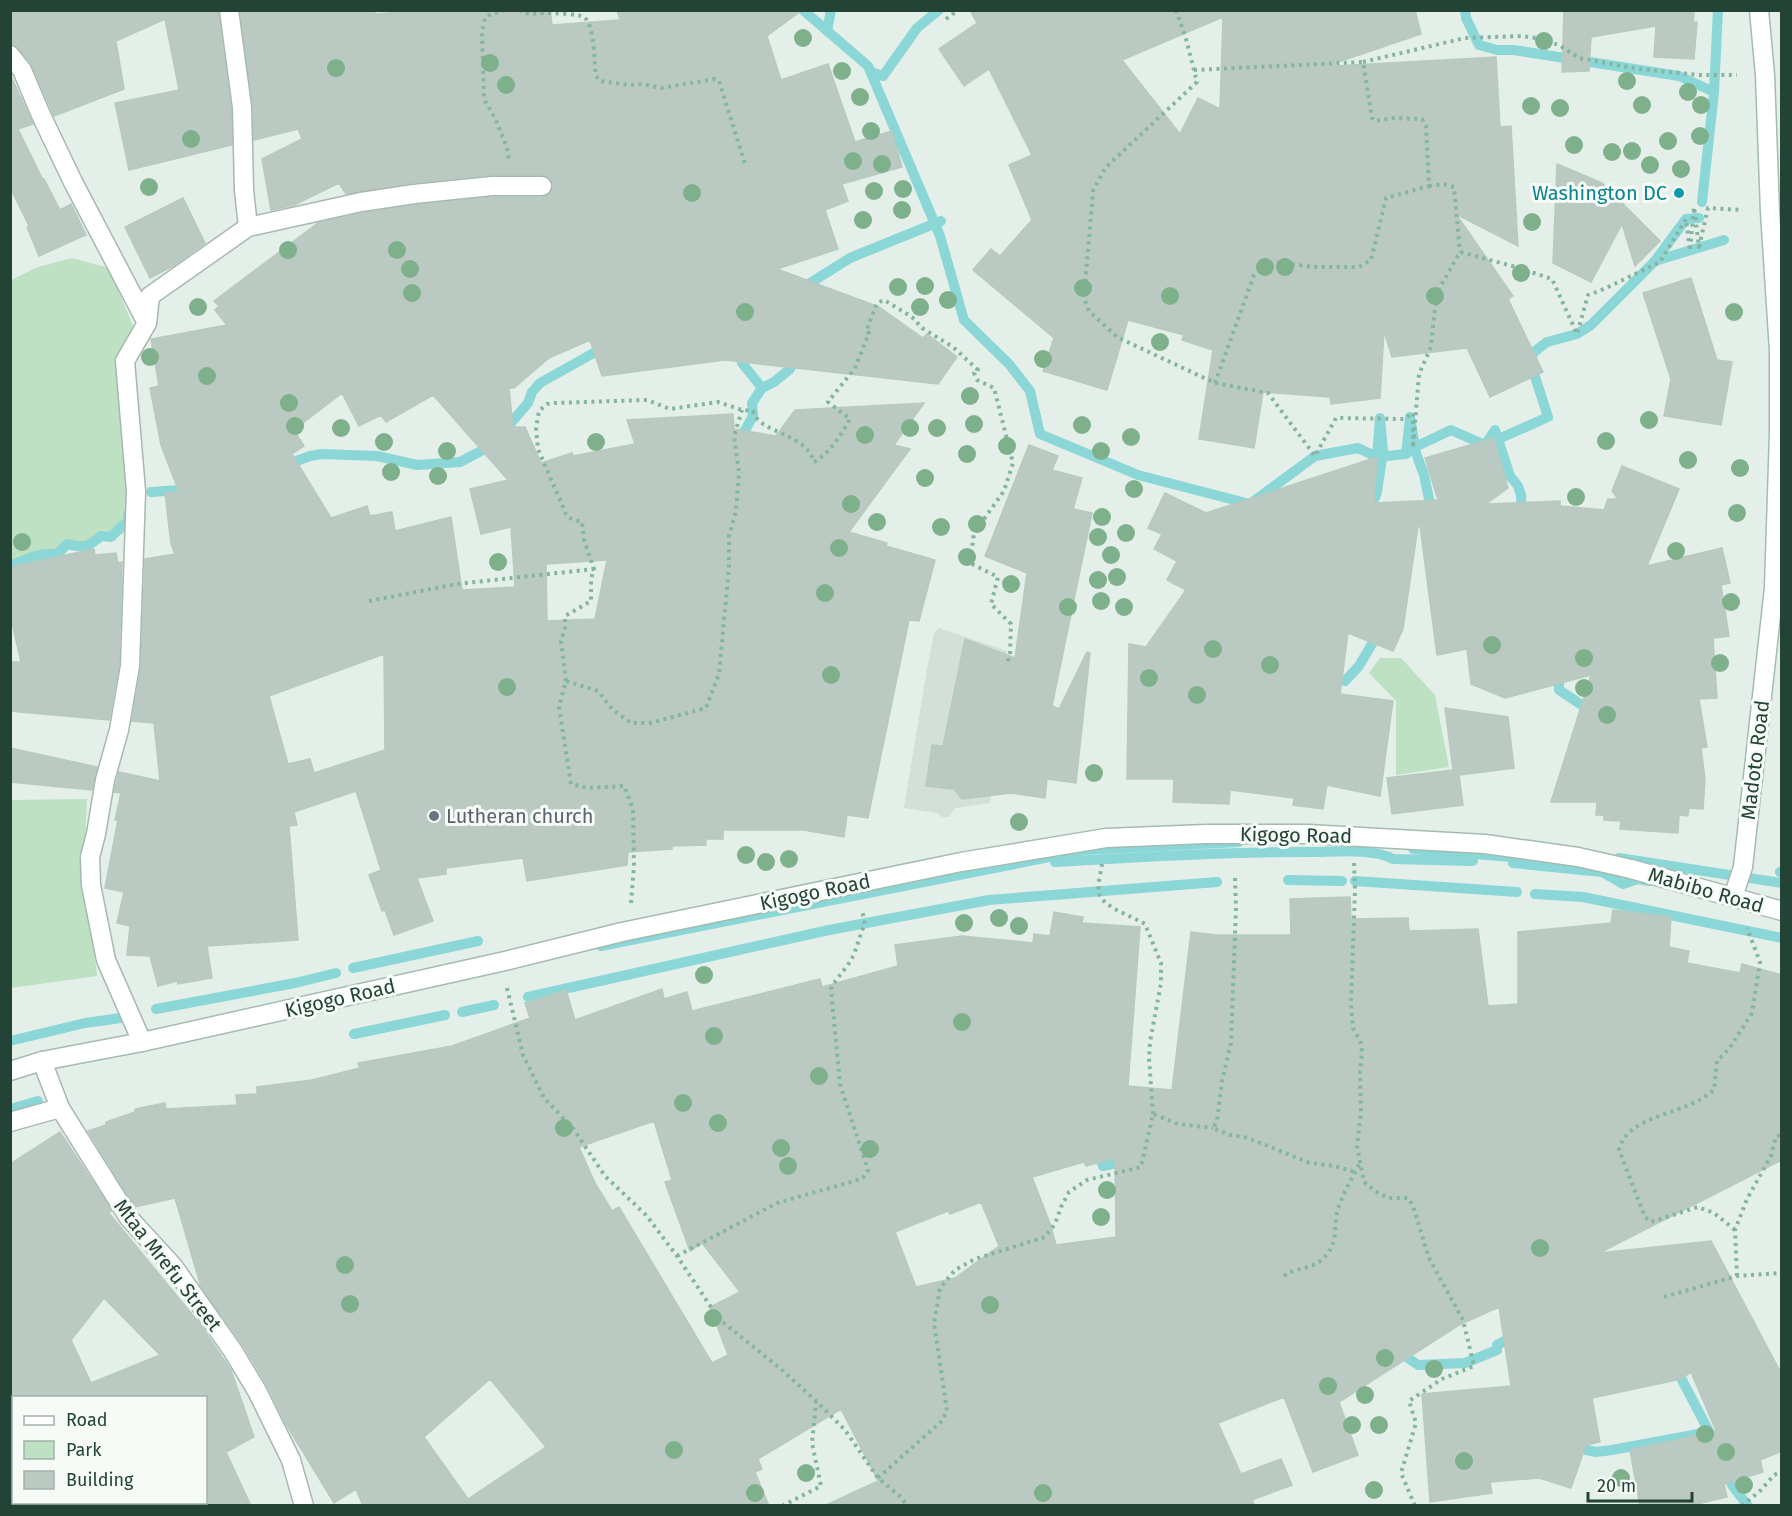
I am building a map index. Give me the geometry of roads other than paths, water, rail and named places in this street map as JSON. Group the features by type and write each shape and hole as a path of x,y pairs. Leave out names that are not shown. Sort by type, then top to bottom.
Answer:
{"main road":[{"path":"229,10 242,107 244,190 248,227"},
{"name":"Madoto Road","path":"1733,897 1743,867 1778,588 1779,351 1770,212 1765,75 1759,10"},
{"path":"10,55 22,70 40,115 73,182 147,323"},
{"path":"142,1042 106,960 91,885 90,857 105,780 119,730 130,666 136,491 125,361 147,323 150,297 248,227 328,208 414,194 492,186 542,186"},
{"name":"Kigogo Road","path":"10,1071 42,1061 142,1042 505,961 622,932 961,862 1106,838 1206,834 1308,834 1485,844 1563,853 1631,869"},
{"name":"Mabibo Road","path":"1631,869 1782,911"},
{"name":"Mtaa Mrefu Street","path":"42,1061 60,1108 129,1218 173,1266 233,1351 257,1391 291,1460 304,1506"},
{"path":"10,1122 60,1108"}],"waterway":[{"path":"803,10 868,66 940,236 964,320 1009,364 1030,391 1040,434 1138,475 1250,504 1315,456 1358,448 1377,457 1406,454 1413,448 1451,430 1485,445 1548,417 1530,361 1534,352 1547,342 1577,334 1591,325 1655,261 1724,240"},
{"path":"824,27 827,31 831,10"},
{"path":"871,72 883,76 917,28 939,10"},
{"path":"1465,10 1466,18 1479,45 1497,50 1514,50 1679,76 1714,92"},
{"path":"1702,202 1714,92 1718,10"},
{"path":"1655,261 1686,219 1699,218"},
{"path":"799,290 850,258 941,221"},
{"path":"504,431 528,403 532,392 540,383 606,346"},
{"path":"743,350 742,363 762,388"},
{"path":"738,443 753,416 752,403 762,388 790,369 794,356"},
{"path":"1406,454 1410,417 1416,453 1424,475 1432,513"},
{"path":"1372,510 1372,499 1375,498 1377,492 1383,451 1380,418 1377,457"},
{"path":"1485,445 1495,430 1510,476 1518,486 1521,495 1522,516"},
{"path":"283,466 322,454 377,456 417,465 460,462 483,450 492,442"},
{"path":"151,492 193,489"},
{"path":"10,566 40,555 58,554 67,544 85,546 101,536 111,537 128,523 128,514"},
{"path":"1345,681 1359,666 1379,632"},
{"path":"1563,671 1559,680 1559,690 1585,707"},
{"path":"601,946 1085,850 1239,842"},
{"path":"1413,849 1523,858"},
{"path":"1055,862 1215,854 1342,851 1375,853 1393,859 1473,861"},
{"path":"1619,858 1782,883"},
{"path":"1513,863 1602,872 1623,884 1638,879 1649,881"},
{"path":"1288,880 1342,881"},
{"path":"1355,881 1517,892"},
{"path":"528,997 829,930 989,900 1217,882"},
{"path":"1535,894 1583,897 1782,938"},
{"path":"353,968 478,941"},
{"path":"156,1009 336,973"},
{"path":"462,1012 494,1005"},
{"path":"354,1034 445,1015"},
{"path":"10,1041 85,1023 121,1018"},
{"path":"10,1109 38,1101"},
{"path":"1098,1150 1103,1166 1121,1162 1127,1164"},
{"path":"1398,1351 1418,1365 1465,1363 1497,1350 1497,1345 1514,1336"},
{"path":"1677,1365 1681,1378 1716,1445"},
{"path":"1573,1447 1596,1452 1709,1432"},
{"path":"1727,1470 1732,1485 1748,1506"}],"place":[{"name":"Washington DC","path":"1679,193"},
{"name":"Lutheran church","path":"434,816"}]}
